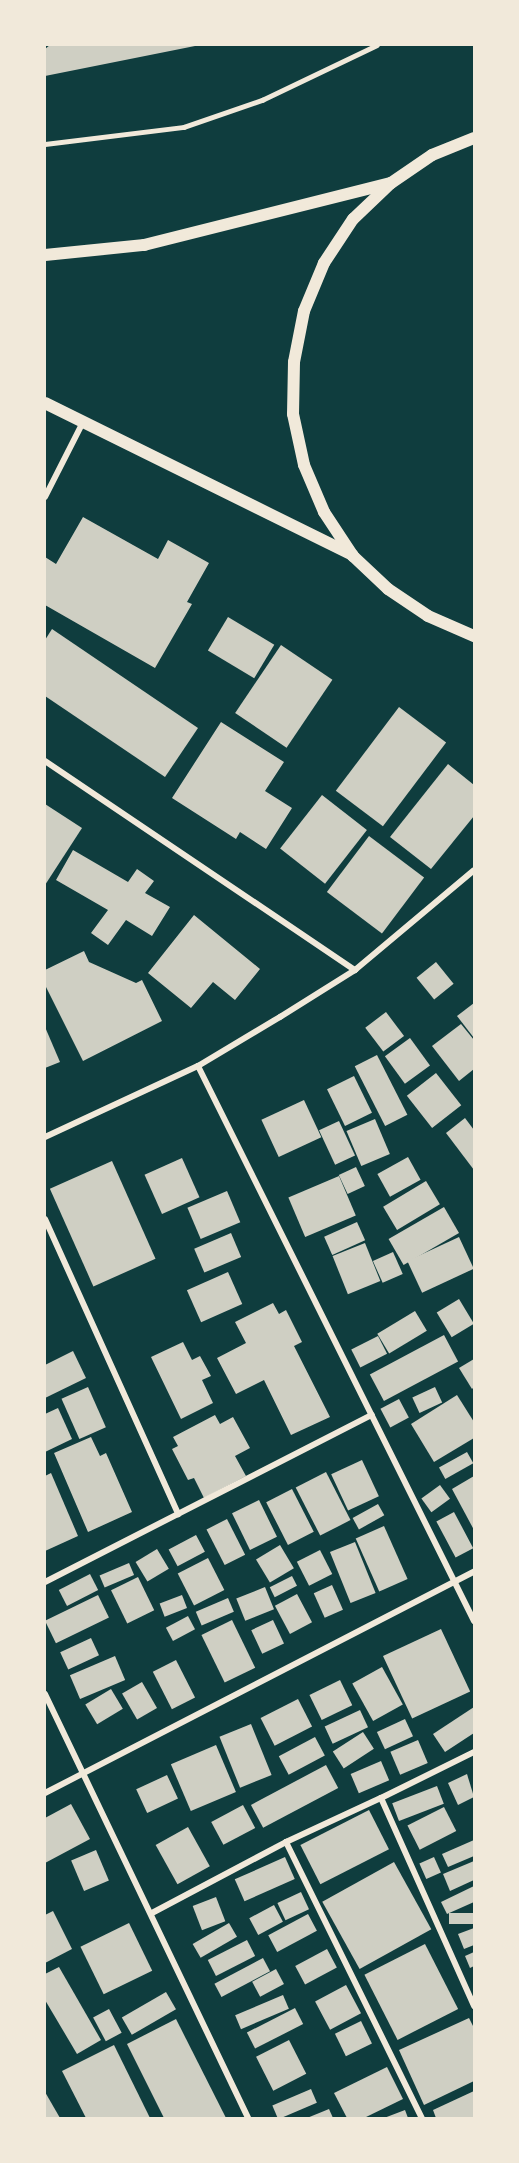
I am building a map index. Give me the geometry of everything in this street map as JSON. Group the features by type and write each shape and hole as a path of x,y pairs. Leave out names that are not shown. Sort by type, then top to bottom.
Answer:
{"main road":[{"path":"473,636 428,616 387,589 353,556 324,512 304,465 293,414 294,362 304,311 324,263 353,219 391,183 432,155 474,138"},
{"path":"45,255 144,245 391,183"},
{"path":"45,403 82,424 353,556"}],"street":[{"path":"45,497 82,424"},
{"path":"45,761 355,970"},
{"path":"45,1137 198,1066 355,970 474,870"},
{"path":"198,1066 474,1621"},
{"path":"45,1219 178,1514"},
{"path":"45,1582 372,1415"},
{"path":"45,1793 474,1572"},
{"path":"45,1694 152,1913 248,2118"},
{"path":"152,1913 286,1842 474,1752"},
{"path":"381,1798 474,2006"},
{"path":"286,1842 422,2118"}],"lane":[{"path":"45,144 184,127 262,100 377,45"}],"building":[{"path":"50,45 200,45 45,76 45,49"},
{"path":"83,517 158,559 168,540 209,563 187,602 192,604 155,668 45,605 45,557 56,564"},
{"path":"228,617 274,645 254,678 208,650"},
{"path":"52,629 198,728 165,777 45,696 45,640"},
{"path":"281,645 332,680 287,748 235,713"},
{"path":"399,707 446,743 383,826 336,791"},
{"path":"221,722 284,762 265,791 292,808 266,849 240,832 236,839 172,798"},
{"path":"448,764 474,785 474,816 431,869 390,837"},
{"path":"322,795 367,830 325,884 280,849"},
{"path":"45,804 82,828 45,885"},
{"path":"369,836 424,878 382,933 327,892"},
{"path":"73,850 128,882 137,869 154,881 145,893 170,907 152,936 126,920 108,945 91,933 108,910 56,880"},
{"path":"194,915 260,969 235,1000 213,982 191,1008 148,973"},
{"path":"84,951 89,962 136,983 142,980 162,1021 83,1061 45,985 45,970"},
{"path":"436,962 454,984 434,999 417,978"},
{"path":"474,1003 474,1038 457,1016"},
{"path":"386,1012 404,1036 383,1052 365,1028"},
{"path":"461,1024 474,1040 474,1069 459,1081 432,1046"},
{"path":"45,1027 60,1062 45,1068"},
{"path":"410,1038 430,1066 405,1084 385,1056"},
{"path":"377,1055 407,1115 385,1126 355,1066"},
{"path":"436,1073 461,1105 432,1128 407,1096"},
{"path":"354,1076 372,1113 345,1126 327,1089"},
{"path":"304,1100 321,1137 279,1157 261,1120"},
{"path":"465,1118 474,1130 474,1170 446,1133"},
{"path":"375,1119 390,1154 361,1166 346,1131"},
{"path":"339,1121 355,1155 335,1165 319,1130"},
{"path":"408,1157 421,1180 390,1197 377,1174"},
{"path":"182,1158 199,1197 162,1214 145,1175"},
{"path":"112,1161 156,1259 93,1286 50,1189"},
{"path":"356,1167 365,1186 348,1194 339,1175"},
{"path":"339,1176 356,1216 305,1237 288,1197"},
{"path":"426,1181 440,1204 397,1230 383,1207"},
{"path":"227,1191 240,1222 201,1239 187,1208"},
{"path":"444,1207 459,1233 404,1265 389,1239"},
{"path":"357,1222 365,1240 332,1255 324,1237"},
{"path":"231,1233 241,1257 204,1273 194,1249"},
{"path":"459,1237 474,1269 422,1293 407,1261"},
{"path":"365,1243 380,1281 348,1294 333,1256"},
{"path":"393,1252 403,1274 383,1283 373,1261"},
{"path":"228,1272 242,1304 201,1322 187,1290"},
{"path":"459,1299 474,1324 452,1337 437,1312"},
{"path":"273,1303 279,1314 286,1310 302,1342 294,1346 330,1417 291,1435 264,1380 236,1394 217,1358 246,1343 235,1322"},
{"path":"415,1311 427,1331 389,1353 377,1334"},
{"path":"444,1335 458,1361 384,1401 370,1374"},
{"path":"378,1336 387,1354 360,1367 351,1350"},
{"path":"183,1342 192,1360 200,1356 211,1376 202,1380 213,1403 181,1419 151,1357"},
{"path":"73,1351 86,1378 45,1398 45,1365"},
{"path":"474,1359 474,1387 472,1389 459,1368"},
{"path":"88,1387 106,1427 79,1439 62,1399"},
{"path":"435,1387 442,1402 420,1413 412,1398"},
{"path":"457,1395 474,1422 474,1438 434,1462 411,1424"},
{"path":"399,1399 409,1418 390,1427 380,1409"},
{"path":"58,1408 72,1439 45,1452 45,1414"},
{"path":"215,1415 220,1424 233,1417 250,1448 235,1456 246,1476 204,1498 194,1478 188,1480 172,1449 178,1446 173,1437"},
{"path":"91,1437 100,1456 106,1453 132,1512 88,1532 54,1453"},
{"path":"467,1452 473,1463 445,1479 439,1468"},
{"path":"362,1460 379,1496 348,1511 331,1474"},
{"path":"326,1472 351,1520 320,1536 296,1487"},
{"path":"51,1473 78,1536 45,1551 45,1476"},
{"path":"474,1476 474,1530 452,1489"},
{"path":"440,1485 450,1499 431,1512 421,1499"},
{"path":"292,1489 314,1532 288,1545 266,1502"},
{"path":"259,1500 277,1537 250,1550 232,1513"},
{"path":"378,1504 384,1515 359,1529 353,1518"},
{"path":"454,1512 473,1548 456,1558 436,1521"},
{"path":"227,1519 245,1555 225,1565 207,1529"},
{"path":"384,1526 408,1579 379,1592 356,1539"},
{"path":"196,1535 205,1552 178,1566 169,1550"},
{"path":"355,1542 376,1593 351,1603 330,1552"},
{"path":"280,1545 294,1568 270,1583 256,1559"},
{"path":"157,1549 169,1569 147,1582 136,1562"},
{"path":"320,1550 332,1574 309,1586 297,1562"},
{"path":"208,1558 224,1590 194,1606 178,1573"},
{"path":"129,1563 134,1575 105,1587 100,1576"},
{"path":"90,1574 98,1590 67,1606 59,1590"},
{"path":"292,1576 297,1586 275,1597 270,1587"},
{"path":"138,1577 154,1610 127,1623 111,1590"},
{"path":"332,1585 343,1610 325,1618 314,1593"},
{"path":"265,1587 274,1609 245,1621 236,1599"},
{"path":"297,1594 312,1622 290,1634 275,1606"},
{"path":"98,1595 109,1617 56,1643 45,1621"},
{"path":"182,1595 187,1608 165,1617 160,1604"},
{"path":"228,1598 234,1612 202,1625 196,1612"},
{"path":"188,1616 195,1629 173,1641 166,1628"},
{"path":"232,1620 255,1668 225,1683 201,1635"},
{"path":"273,1620 284,1644 262,1654 251,1630"},
{"path":"441,1629 470,1692 412,1719 383,1656"},
{"path":"91,1638 99,1655 68,1670 60,1652"},
{"path":"115,1656 125,1680 80,1699 70,1675"},
{"path":"176,1660 195,1697 172,1709 153,1672"},
{"path":"382,1667 403,1705 373,1721 352,1683"},
{"path":"340,1680 352,1705 322,1720 309,1695"},
{"path":"142,1682 157,1708 137,1719 122,1694"},
{"path":"111,1689 123,1709 97,1724 85,1704"},
{"path":"298,1699 312,1727 275,1746 261,1718"},
{"path":"474,1707 474,1733 445,1752 433,1734"},
{"path":"360,1710 368,1727 333,1744 325,1726"},
{"path":"405,1719 413,1736 385,1749 377,1732"},
{"path":"251,1724 272,1775 240,1788 219,1737"},
{"path":"363,1732 374,1749 344,1768 333,1752"},
{"path":"315,1737 325,1756 289,1775 279,1756"},
{"path":"418,1740 428,1763 400,1775 390,1752"},
{"path":"216,1745 236,1792 191,1811 171,1764"},
{"path":"381,1761 389,1780 359,1793 351,1774"},
{"path":"326,1765 338,1788 263,1828 251,1805"},
{"path":"467,1774 474,1797 458,1805 448,1783"},
{"path":"167,1775 178,1799 147,1813 136,1789"},
{"path":"437,1786 444,1804 399,1821 392,1803"},
{"path":"71,1804 90,1839 45,1863 45,1818"},
{"path":"243,1805 255,1828 223,1845 211,1822"},
{"path":"444,1807 456,1831 420,1850 407,1826"},
{"path":"369,1810 389,1849 320,1884 300,1845"},
{"path":"188,1827 210,1866 177,1884 156,1845"},
{"path":"474,1840 474,1856 448,1867 442,1854"},
{"path":"96,1850 109,1880 84,1891 71,1861"},
{"path":"285,1857 295,1879 245,1901 235,1879"},
{"path":"434,1857 441,1873 426,1879 419,1864"},
{"path":"474,1861 474,1880 450,1891 443,1874"},
{"path":"394,1862 431,1929 360,1969 322,1902"},
{"path":"474,1886 474,1902 447,1914 441,1902"},
{"path":"301,1892 309,1909 285,1920 277,1903"},
{"path":"216,1897 225,1921 202,1930 193,1906"},
{"path":"274,1905 283,1922 258,1935 249,1918"},
{"path":"53,1911 72,1949 45,1963 45,1915"},
{"path":"449,1913 474,1913 474,1924 449,1924"},
{"path":"308,1914 317,1931 277,1952 268,1935"},
{"path":"129,1923 152,1971 104,1994 80,1947"},
{"path":"229,1923 237,1937 201,1958 193,1944"},
{"path":"474,1928 474,1945 464,1949 458,1934"},
{"path":"247,1940 255,1956 216,1976 208,1960"},
{"path":"425,1944 458,2009 398,2040 364,1975"},
{"path":"327,1949 337,1968 305,1984 295,1966"},
{"path":"474,1952 474,1966 470,1968 465,1956"},
{"path":"263,1958 270,1971 221,1997 214,1984"},
{"path":"59,1967 101,2040 77,2054 45,2000 45,1974"},
{"path":"276,1969 284,1984 260,1997 252,1982"},
{"path":"346,1985 361,2013 330,2030 315,2001"},
{"path":"166,1992 176,2009 132,2035 122,2018"},
{"path":"283,1995 289,2009 241,2029 235,2015"},
{"path":"295,2008 303,2024 255,2049 247,2033"},
{"path":"109,2009 122,2033 106,2041 93,2017"},
{"path":"469,2018 474,2028 474,2081 424,2105 399,2050"},
{"path":"176,2019 226,2118 164,2118 127,2044"},
{"path":"361,2021 372,2043 346,2056 335,2034"},
{"path":"289,2040 306,2074 273,2091 256,2057"},
{"path":"114,2045 150,2118 86,2118 62,2071"},
{"path":"387,2067 403,2099 364,2118 347,2118 334,2093"},
{"path":"311,2089 317,2103 281,2118 278,2118 272,2105"},
{"path":"474,2091 474,2118 436,2118 433,2110"},
{"path":"45,2092 60,2118 45,2118"},
{"path":"329,2109 333,2118 307,2118"},
{"path":"405,2110 408,2118 384,2118"}]}
